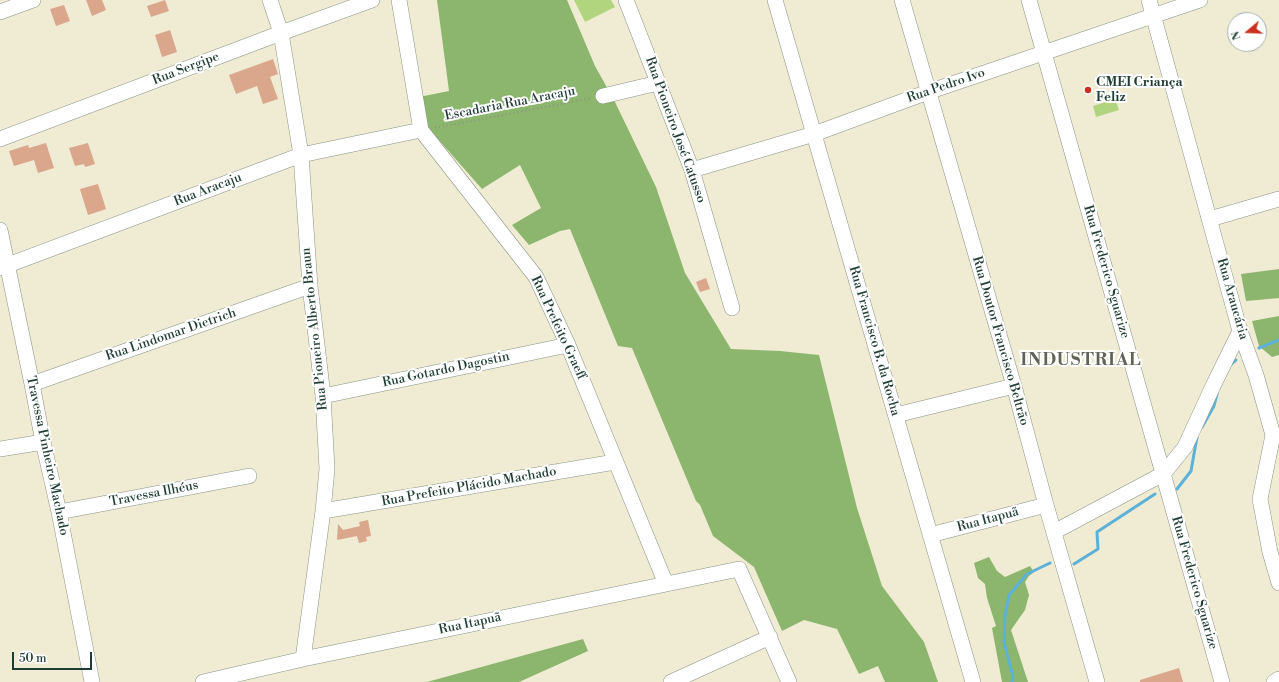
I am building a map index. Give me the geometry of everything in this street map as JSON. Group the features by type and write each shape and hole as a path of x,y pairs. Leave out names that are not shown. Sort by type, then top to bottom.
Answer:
{"street":[{"path":"0,12 34,0"},
{"name":"Rua Pioneiro Alberto Braun","path":"270,0 281,33 301,155 310,286 323,396 327,469 323,511 303,659"},
{"name":"Rua Sergipe","path":"0,139 372,0"},
{"name":"Rua Prefeito Graeff","path":"399,0 420,130 536,277 568,345 666,584"},
{"name":"Rua Pioneiro José Catusso","path":"626,0 692,170 732,308"},
{"name":"Rua Francisco B. da Rocha","path":"775,0 973,682"},
{"name":"Rua Doutor Francisco Beltrão","path":"902,0 1014,386 1046,505 1097,682"},
{"name":"Rua Frederico Sguarize","path":"1029,0 1222,682"},
{"name":"Rua Araucária","path":"1149,0 1240,331 1256,375 1273,435 1260,498 1274,549 1279,583"},
{"name":"Rua Pedro Ivo","path":"692,170 814,134 928,92 1200,0"},
{"path":"603,96 658,83"},
{"name":"Rua Aracaju","path":"4,267 301,155 420,130"},
{"path":"1210,219 1279,199"},
{"name":"Travessa Pinheiro Machado","path":"0,230 4,267 32,384 43,442 59,512 92,682"},
{"name":"Rua Lindomar Dietrich","path":"32,384 310,286"},
{"path":"1054,532 1163,474 1186,447 1213,386 1240,331"},
{"name":"Rua Gotardo Dagostin","path":"323,396 568,345"},
{"path":"896,415 1014,386"},
{"path":"0,449 43,442"},
{"name":"Rua Prefeito Plácido Machado","path":"323,511 615,462"},
{"name":"Travessa Ilhéus","path":"59,512 249,476"},
{"name":"Rua Itapuã","path":"930,535 1046,505"},
{"name":"Rua Itapuã","path":"203,682 251,677 303,659 739,569 770,637"},
{"path":"671,682 770,637 789,682"},
{"path":"1274,682 1279,679"}],"path":[{"name":"Escadaria Rua Aracaju","path":"420,130 603,96"}],"green space":[{"path":"437,0 567,0 595,66 614,100 656,187 685,273 731,349 780,351 819,355 857,508 882,586 924,642 938,682 885,682 878,666 859,674 837,629 804,620 782,631 754,567 713,536 700,505 696,501 632,348 618,346 570,229 560,231 529,245 512,225 541,208 520,165 482,189 423,122 419,97 449,91"},
{"path":"574,0 611,0 615,7 585,22"},
{"path":"1115,99 1119,110 1096,117 1093,106"},
{"path":"1279,269 1279,298 1246,301 1241,274"},
{"path":"1279,316 1279,355 1272,357 1259,346 1252,321"},
{"path":"989,557 997,571 1005,577 1030,566 1034,572 1025,582 1029,595 1025,610 1011,630 1028,682 1002,682 992,628 996,626 987,598 985,584 978,578 974,563"},
{"path":"583,639 588,651 519,682 427,682"}],"building":[{"path":"86,0 102,0 106,10 92,16"},
{"path":"165,0 169,11 151,17 147,6"},
{"path":"64,5 70,21 56,26 50,9"},
{"path":"170,30 177,52 162,57 155,35"},
{"path":"273,59 278,74 270,77 278,99 263,104 257,86 236,94 229,75"},
{"path":"46,143 54,168 38,173 34,160 14,166 9,151 28,145 29,148"},
{"path":"88,143 95,164 85,167 84,164 75,166 69,148"},
{"path":"98,184 106,209 88,215 80,189"},
{"path":"706,278 710,289 700,292 696,282"},
{"path":"368,520 371,536 366,537 367,541 359,543 357,536 337,540 338,524 343,530 360,526 359,522"},
{"path":"1179,668 1183,682 1140,682 1140,680"}],"waterway":[{"path":"1259,348 1279,340"},
{"path":"1230,365 1236,360"},
{"path":"1202,427 1214,406 1217,394"},
{"path":"1177,489 1191,471 1197,437"},
{"path":"1074,564 1098,549 1097,532 1155,494"},
{"path":"1012,682 1013,677 1004,642 1005,616 1009,595 1027,574 1050,563"}],"place":[{"name":"CMEI Criança Feliz","path":"1088,90"}],"district":[{"name":"INDUSTRIAL","path":"1081,361"}]}
